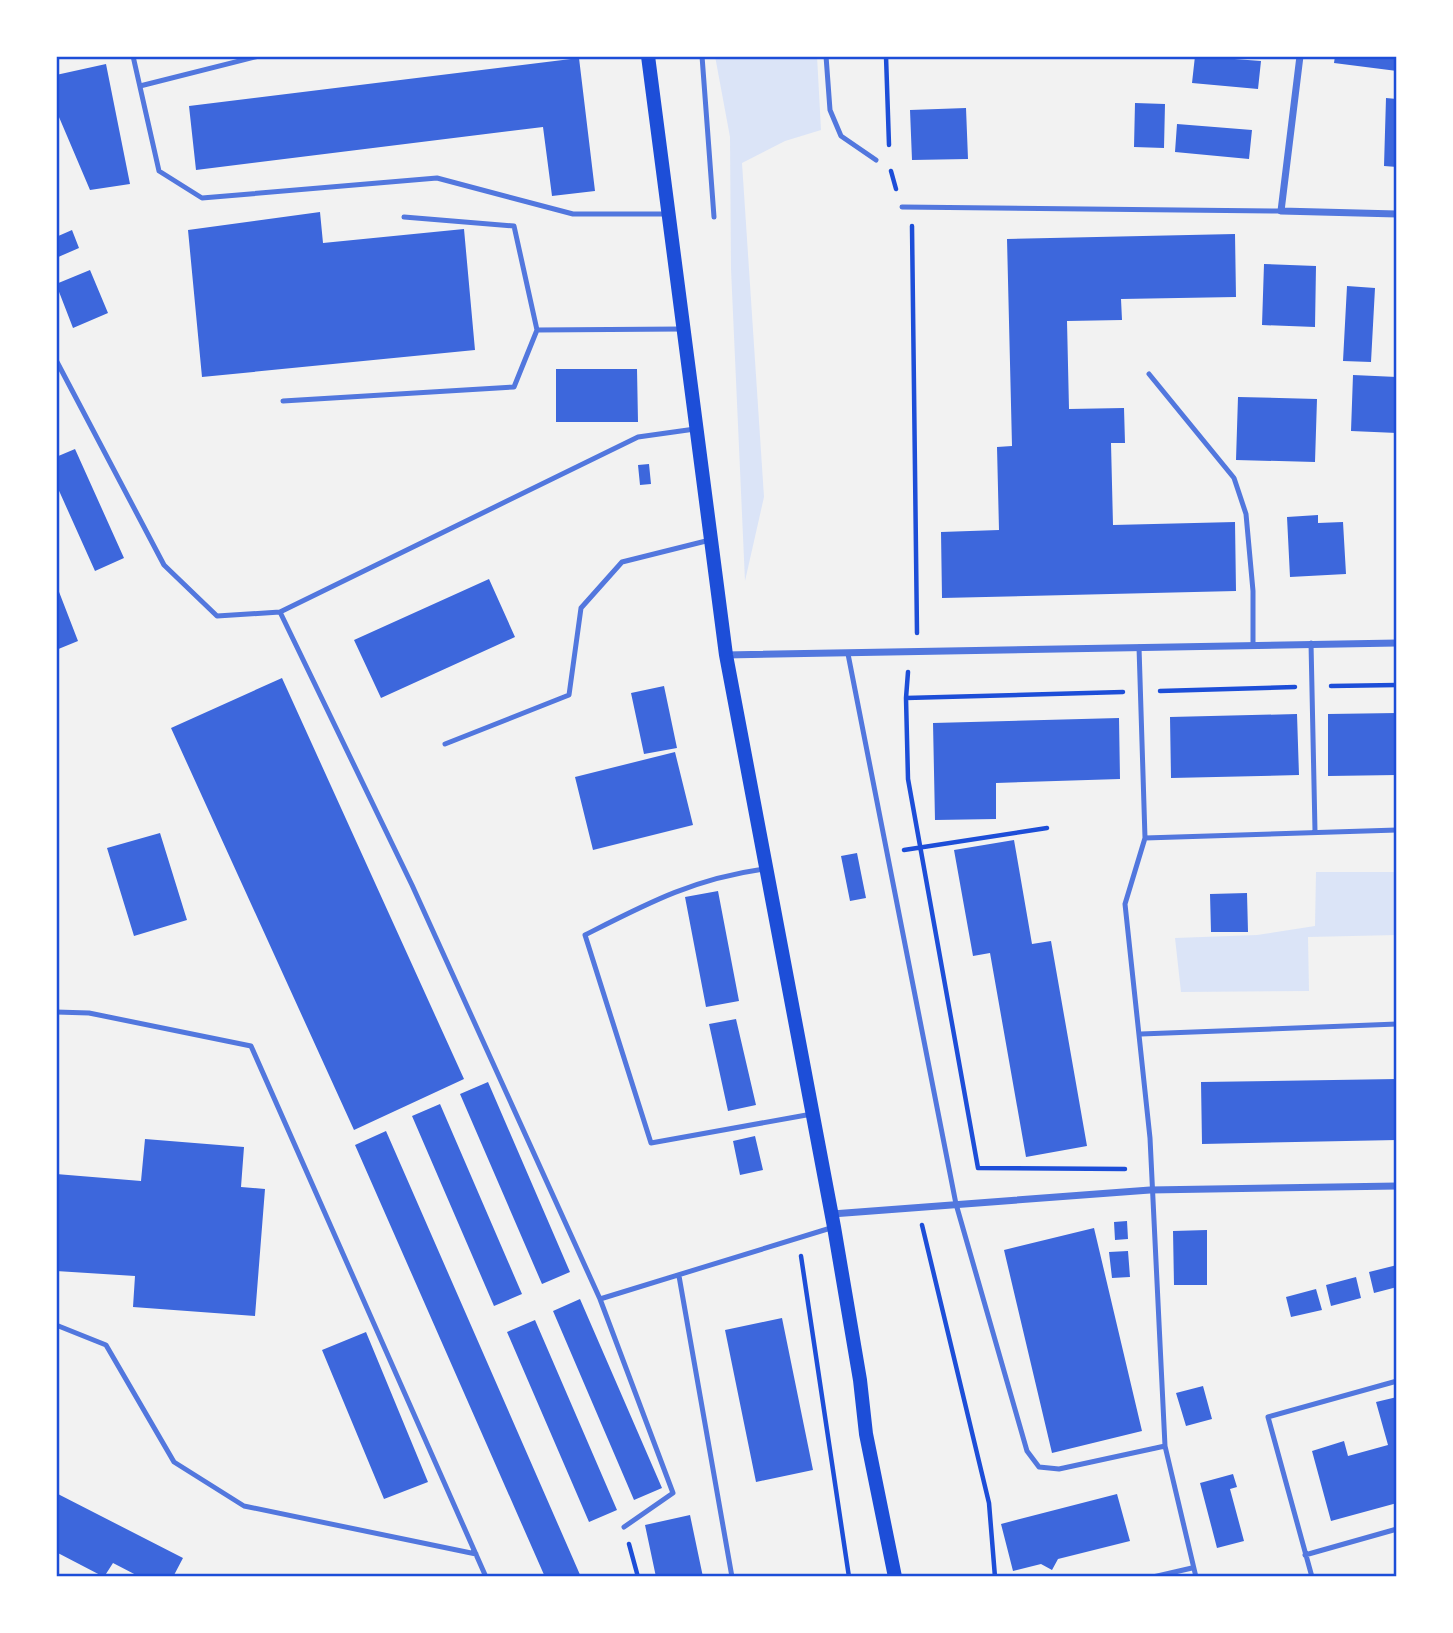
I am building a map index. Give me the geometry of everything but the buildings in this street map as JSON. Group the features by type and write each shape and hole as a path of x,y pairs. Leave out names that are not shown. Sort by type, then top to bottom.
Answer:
{"main road":[{"path":"648,56 726,655 832,1221 860,1380 866,1434 895,1577"}],"street":[{"path":"1300,56 1281,211 1397,214"},
{"path":"726,655 1397,643"},
{"path":"832,1221 918,1207 1150,1189 1397,1186"}],"lane":[{"path":"133,56 159,171 202,198 437,178 573,214 668,214"},
{"path":"140,86 259,56"},
{"path":"702,56 714,217"},
{"path":"826,56 830,110 841,136 876,160"},
{"path":"902,207 1281,211"},
{"path":"283,401 514,387 537,330 514,226 404,217"},
{"path":"537,330 682,329"},
{"path":"56,360 164,565 217,616 280,612 638,437 695,429"},
{"path":"1149,374 1234,478 1246,514 1253,591 1253,644"},
{"path":"445,744 569,695 581,608 622,562 710,540"},
{"path":"280,612 412,886 600,1299 673,1493 624,1527"},
{"path":"1311,643 1315,831"},
{"path":"1139,647 1145,838 1125,904 1141,1034 1165,1446 1196,1577"},
{"path":"848,654 956,1204 1027,1451 1039,1466 1059,1469 1165,1446"},
{"path":"1145,838 1397,830"},
{"path":"766,869 720,875 669,892 585,935 651,1143 812,1114"},
{"path":"56,1012 89,1013 251,1046 486,1577"},
{"path":"1141,1034 1397,1024"},
{"path":"600,1299 799,1238 832,1221"},
{"path":"679,1276 732,1577"},
{"path":"56,1325 106,1345 174,1462 244,1506 476,1554"},
{"path":"1312,1577 1268,1417 1397,1381"},
{"path":"1305,1555 1397,1530"},
{"path":"1153,1577 1192,1568"}],"path":[{"path":"886,56 889,152"},
{"path":"889,165 902,207 912,222 918,630 911,652 906,698 908,779 978,1168 1150,1169"},
{"path":"886,852 1047,828"},
{"path":"918,1207 989,1503 995,1577"},
{"path":"799,1238 849,1577"},
{"path":"624,1527 638,1577"}],"shaded area":[{"path":"715,56 817,56 821,130 785,141 742,163 764,497 745,581 731,269 730,137"},
{"path":"1316,872 1397,872 1397,935 1308,937 1309,991 1181,992 1175,938 1257,935 1315,926"}]}
